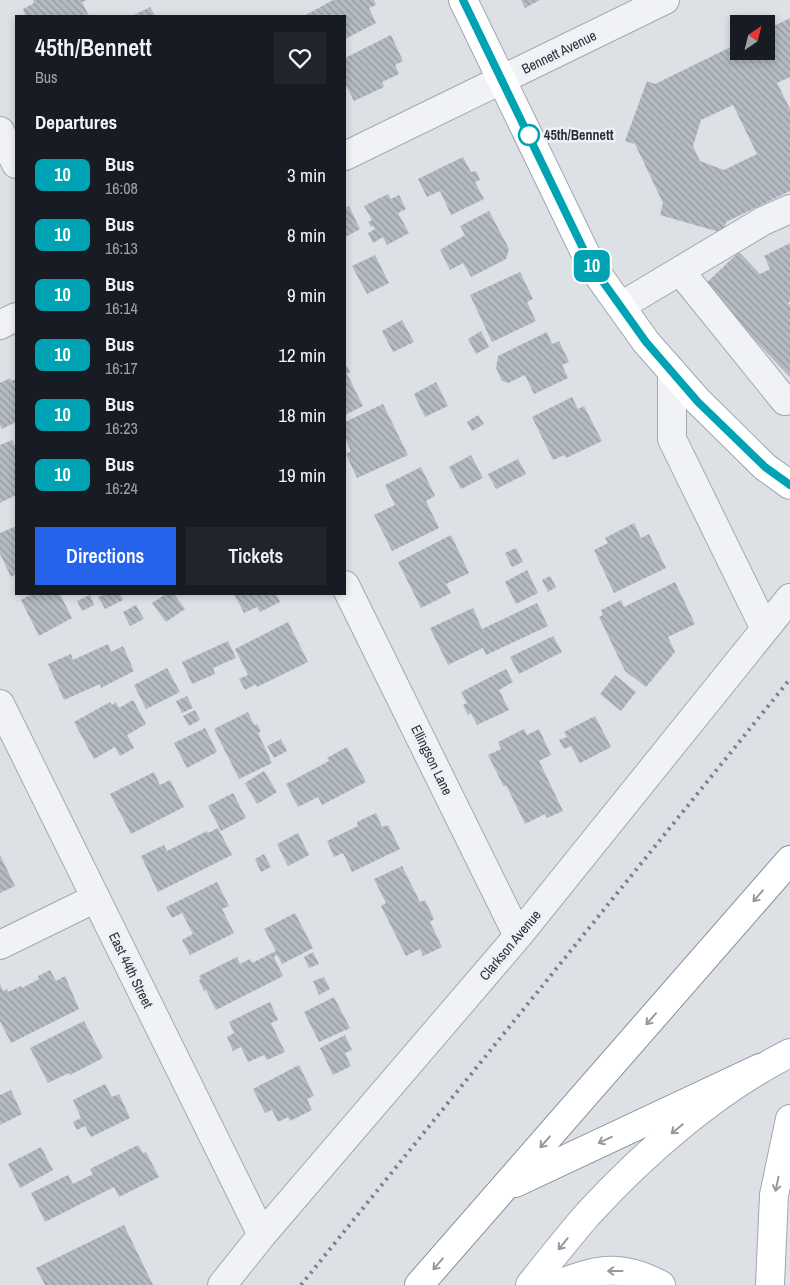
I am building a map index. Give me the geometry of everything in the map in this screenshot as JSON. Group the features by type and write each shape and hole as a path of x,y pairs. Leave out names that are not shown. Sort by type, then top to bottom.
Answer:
{"main road":[{"path":"463,0 591,265 646,342 698,402 765,467 790,485"},
{"path":"419,1285 790,860"},
{"path":"505,1187 790,1053"},
{"path":"530,1285 588,1215 625,1176 675,1130 760,1068"},
{"path":"770,1285 774,1195 790,1119"},
{"path":"556,1285 587,1273 617,1270 642,1275 661,1285"}],"street":[{"name":"Bennett Avenue","path":"346,156 665,0"},
{"path":"0,131 15,162"},
{"path":"620,306 763,221 790,209"},
{"path":"680,271 785,400"},
{"path":"0,325 15,318"},
{"path":"672,372 672,439 766,629"},
{"name":"Ellingson Lane","path":"346,587 518,936"},
{"name":"Clarkson Avenue","path":"222,1285 262,1235 518,936 790,598"},
{"name":"East 44th Street","path":"0,704 262,1235"},
{"path":"0,945 96,898"}],"building":[{"path":"33,0 87,0 82,2 88,15 26,15 23,9 34,3"},
{"path":"333,0 374,0 376,5 369,8 376,23 346,38 346,15 306,15"},
{"path":"521,0 540,0 525,8"},
{"path":"150,7 154,15 134,15"},
{"path":"790,18 790,77 777,83 790,109 790,191 726,222 723,233 660,215 663,203 635,144 625,141 647,81 655,84 730,47 730,60 775,60 775,26","holes":["733,105 757,154 724,170 700,161 693,146 701,120"]},
{"path":"391,35 403,61 395,65 399,74 382,82 384,87 354,101 346,85 346,58"},
{"path":"463,157 471,172 476,171 480,180 475,182 484,199 451,215 440,191 427,197 418,179"},
{"path":"388,194 391,199 399,195 406,209 398,213 409,233 387,245 383,237 373,243 368,233 375,229 368,222 372,220 364,206"},
{"path":"349,206 360,229 346,236 346,208"},
{"path":"489,211 509,249 506,259 471,277 463,263 450,270 440,250 465,235 460,226"},
{"path":"790,243 790,301 788,303 790,305 790,377 703,286 739,252 760,274 770,269 764,256"},
{"path":"375,255 389,283 367,294 352,266"},
{"path":"520,272 533,299 527,302 536,321 492,342 470,295"},
{"path":"402,320 414,342 393,352 382,331"},
{"path":"481,331 489,347 476,354 468,339"},
{"path":"547,332 552,344 559,341 569,362 562,365 568,378 534,394 525,375 508,383 502,381 496,368 498,356"},
{"path":"346,366 350,372 347,374 363,406 346,414"},
{"path":"10,378 11,381 15,379 15,422 2,429 0,425 0,383"},
{"path":"436,382 448,406 425,417 414,394"},
{"path":"572,397 578,409 584,406 602,441 566,458 564,455 553,460 532,417"},
{"path":"383,404 408,455 357,478 346,454 351,451 346,440 346,422"},
{"path":"478,415 484,424 472,431 467,422"},
{"path":"12,440 15,446 15,496 0,503 0,445"},
{"path":"471,455 483,478 461,489 449,467"},
{"path":"518,459 526,474 496,489 488,474"},
{"path":"421,467 435,496 426,501 439,528 392,551 374,515 395,505 385,485"},
{"path":"634,523 641,538 649,534 666,568 614,593 594,550 608,543 605,538"},
{"path":"15,526 15,575 11,577 0,554 0,533"},
{"path":"451,535 469,573 446,584 451,593 421,608 398,562"},
{"path":"516,548 523,562 512,567 505,553"},
{"path":"527,570 538,593 516,604 505,582"},
{"path":"550,576 556,587 548,592 542,580"},
{"path":"675,582 695,624 668,637 675,652 646,687 625,671 599,617 603,615 601,610 621,600 624,607"},
{"path":"30,595 60,595 72,618 39,636 21,600"},
{"path":"90,595 94,605 82,611 77,601"},
{"path":"103,595 120,595 123,600 105,609 98,597"},
{"path":"164,595 175,595 185,609 166,622 152,603"},
{"path":"235,595 276,595 280,602 260,612 257,607 244,613"},
{"path":"537,603 548,626 486,655 483,648 448,665 430,628 473,608 482,629"},
{"path":"136,605 144,619 130,626 123,612"},
{"path":"288,622 308,662 257,687 256,684 245,690 239,679 248,675 235,649"},
{"path":"553,636 562,652 519,674 510,657"},
{"path":"228,641 236,658 213,668 215,674 192,684 182,662"},
{"path":"108,644 111,652 123,646 134,671 101,688 100,684 64,700 48,664 71,654 73,660"},
{"path":"167,668 180,692 146,709 134,685"},
{"path":"506,669 513,682 499,690 509,710 477,725 471,713 468,715 463,705 467,703 461,692"},
{"path":"615,675 636,692 621,711 600,694"},
{"path":"187,696 193,708 182,713 176,701"},
{"path":"133,700 146,724 127,735 134,748 120,756 115,747 94,759 74,722 110,702 112,705 116,702 119,708"},
{"path":"195,710 200,720 189,726 183,716"},
{"path":"248,712 254,725 257,724 261,731 258,733 272,763 239,779 214,729"},
{"path":"595,716 611,747 580,763 571,746 564,749 559,740 567,737 564,732"},
{"path":"205,728 217,752 187,768 174,743"},
{"path":"524,729 527,735 539,729 551,755 539,761 563,811 547,818 545,814 525,824 506,785 504,787 488,755 501,749 498,742"},
{"path":"281,739 287,751 274,758 267,746"},
{"path":"347,747 366,782 322,805 318,797 298,807 286,784 329,761 327,758"},
{"path":"264,771 277,792 257,804 245,783"},
{"path":"154,772 160,785 170,780 184,807 131,834 110,794"},
{"path":"233,793 246,818 221,831 208,806"},
{"path":"376,813 382,827 388,825 400,849 352,872 343,853 334,857 327,841 358,826 357,822"},
{"path":"218,828 232,855 158,892 141,856 164,845 167,851 207,831 208,833"},
{"path":"298,833 309,855 288,866 277,844"},
{"path":"264,854 271,867 261,872 255,859"},
{"path":"0,855 15,886 0,893"},
{"path":"402,866 420,902 425,900 434,919 430,922 442,947 423,956 420,949 406,956 381,906 386,903 374,879"},
{"path":"217,882 229,906 222,909 234,933 190,955 182,940 193,934 182,913 172,918 166,907"},
{"path":"295,913 313,948 282,964 277,955 274,957 283,976 216,1010 206,990 204,991 199,976 237,957 240,964 250,959 252,963 276,951 264,929"},
{"path":"313,952 319,964 309,968 304,957"},
{"path":"50,970 56,981 65,976 79,1009 11,1043 0,1021 0,984 3,991 7,989 8,992 21,986 22,988 39,979 38,976"},
{"path":"324,977 330,989 319,995 313,981"},
{"path":"334,997 350,1028 319,1042 304,1012"},
{"path":"270,1002 278,1020 271,1023 285,1052 267,1060 264,1055 248,1062 241,1047 233,1051 227,1037 234,1033 229,1022"},
{"path":"84,1021 103,1058 70,1075 69,1073 48,1083 30,1048"},
{"path":"345,1035 352,1050 345,1053 351,1066 333,1075 320,1048"},
{"path":"299,1065 314,1096 307,1099 312,1110 290,1121 288,1117 278,1122 272,1110 265,1113 253,1089"},
{"path":"105,1084 112,1097 119,1094 130,1118 91,1137 85,1126 77,1130 73,1122 81,1118 73,1100"},
{"path":"11,1090 22,1114 0,1125 0,1095"},
{"path":"138,1145 143,1153 146,1152 159,1177 119,1197 114,1187 45,1222 31,1193 68,1175 73,1184 93,1174 90,1169"},
{"path":"41,1147 53,1170 20,1188 8,1164"},
{"path":"124,1225 153,1285 45,1285 36,1268"}],"railway":[{"path":"301,1285 790,679"}],"bus line":[{"name":"10","path":"463,0 591,265 646,342 698,402 765,467 790,485"}],"place":[{"name":"45th/Bennett","path":"529,135"}]}
